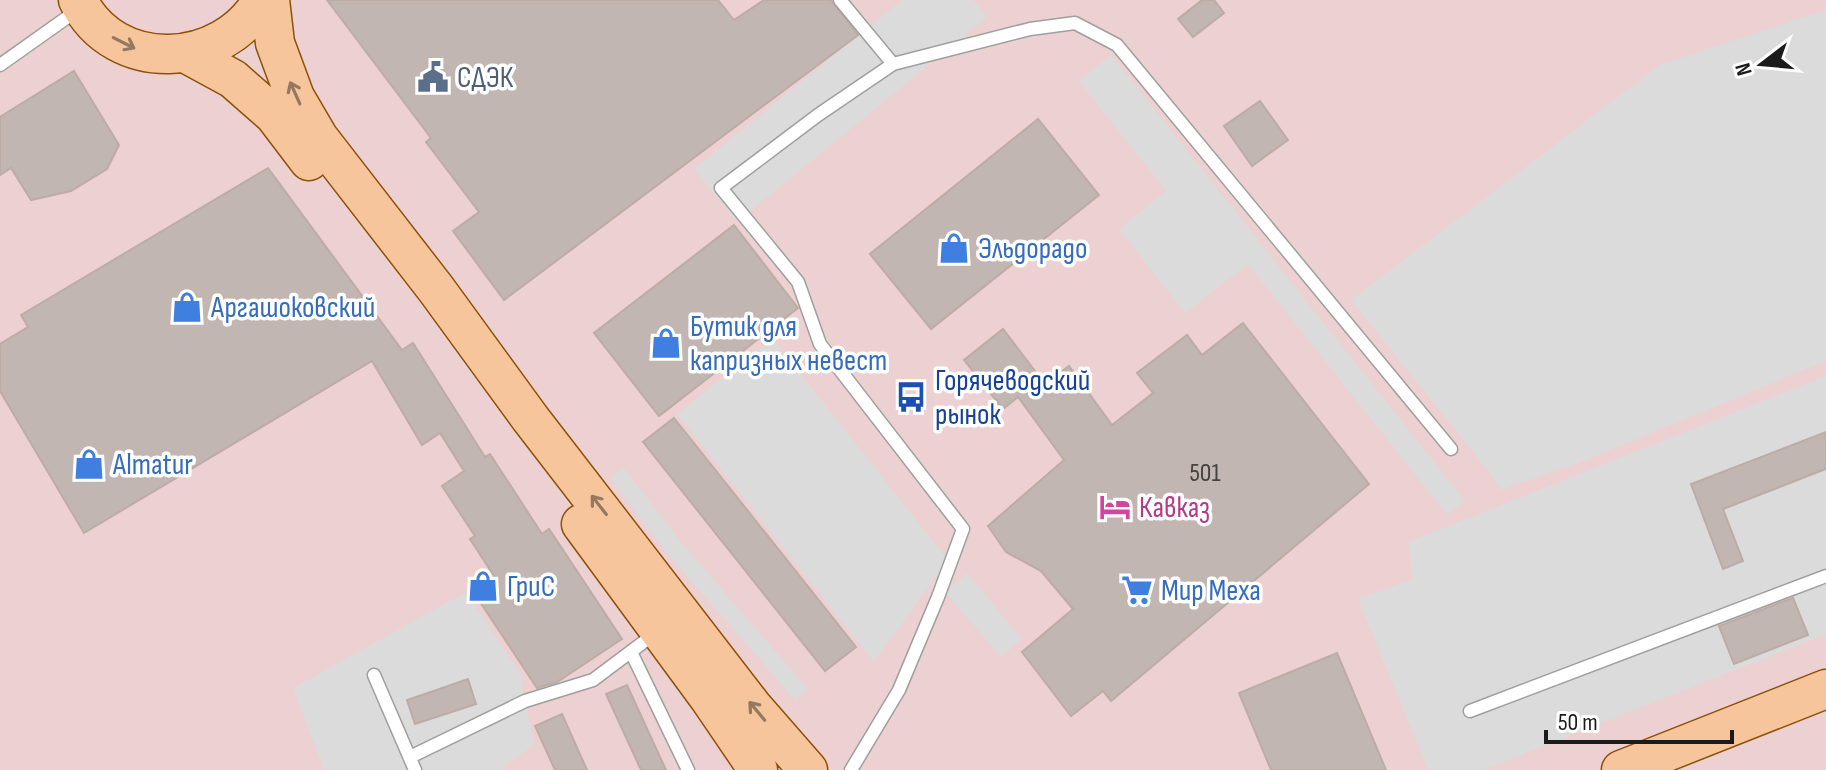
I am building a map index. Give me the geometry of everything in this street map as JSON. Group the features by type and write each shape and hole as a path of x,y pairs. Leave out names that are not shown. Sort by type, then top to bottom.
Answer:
{"main road":[{"path":"80,4 107,33 139,50 162,55 187,54 213,46 236,32 255,13 262,0"},
{"path":"270,0 275,43 295,97 319,138 744,695 808,770"},
{"path":"187,54 233,79 274,115 645,641 758,770"},
{"path":"1621,770 1826,689"}],"lane":[{"path":"840,0 893,64"},
{"path":"0,65 80,4"},
{"path":"851,770 899,690 963,529 820,344 798,282 721,188 818,115 893,64 1030,29 1075,23 1117,45 1451,449"},
{"path":"1470,711 1826,576"},
{"path":"410,757 525,701 593,680 645,641 688,770"},
{"path":"374,675 415,770"}],"shaded area":[{"path":"0,0 1826,0 1826,770 0,770"},
{"path":"902,0 973,0 987,17 737,222 694,169"},
{"path":"1826,10 1826,361 1576,464 1500,490 1489,472 1351,300 1661,64"},
{"path":"1111,55 1465,501 1447,515 1248,264 1185,313 1119,229 1166,191 1079,81"},
{"path":"772,338 948,560 874,662 677,414"},
{"path":"1826,376 1826,634 1483,770 1428,770 1358,599 1413,579 1408,542"},
{"path":"623,467 681,542 808,689 795,700 668,554 610,478"},
{"path":"967,573 1022,639 1001,657 945,592"},
{"path":"466,592 520,673 534,745 502,770 324,770 293,688"}],"building":[{"path":"327,0 718,0 734,20 764,0 831,0 858,35 504,300 453,231 479,212 426,142 431,138"},
{"path":"1202,0 1214,0 1224,13 1193,37 1178,19"},
{"path":"74,71 119,145 107,169 71,191 31,200 11,168 0,175 0,117"},
{"path":"1260,101 1288,140 1252,166 1224,126"},
{"path":"1038,119 1099,195 931,329 870,254"},
{"path":"268,168 402,350 413,343 485,457 490,454 542,534 549,529 622,639 557,682 537,688 474,593 496,579 470,539 475,536 442,486 464,471 440,433 422,445 372,361 84,533 0,391 0,344 28,327 21,315"},
{"path":"734,225 798,308 659,416 594,333"},
{"path":"1243,323 1369,484 1111,701 1103,691 1071,716 1022,652 1073,609 1041,571 1006,552 988,526 1064,460 1018,397 1003,409 964,360 1003,329 1045,384 1069,366 1112,425 1153,393 1137,373 1187,335 1202,355"},
{"path":"674,418 856,647 825,671 643,442"},
{"path":"1826,432 1826,469 1723,509 1743,561 1723,569 1691,484"},
{"path":"1793,598 1808,635 1734,664 1719,626"},
{"path":"1337,653 1386,770 1271,770 1239,693"},
{"path":"468,679 476,704 415,724 407,700"},
{"path":"627,685 666,770 641,770 606,694"},
{"path":"562,714 587,770 555,770 535,726"}],"place":[{"name":"СДЭК","path":"433,77"},
{"name":"Эльдорадо","path":"954,248"},
{"name":"Аргашоковский","path":"187,307"},
{"name":"Бутик для капризных невест","path":"666,343"},
{"name":"Горячеводский рынок","path":"911,397"},
{"name":"Almatur","path":"89,464"},
{"name":"Кавказ","path":"1115,507"},
{"name":"ГриС","path":"483,586"},
{"name":"Мир Меха","path":"1137,590"}]}
